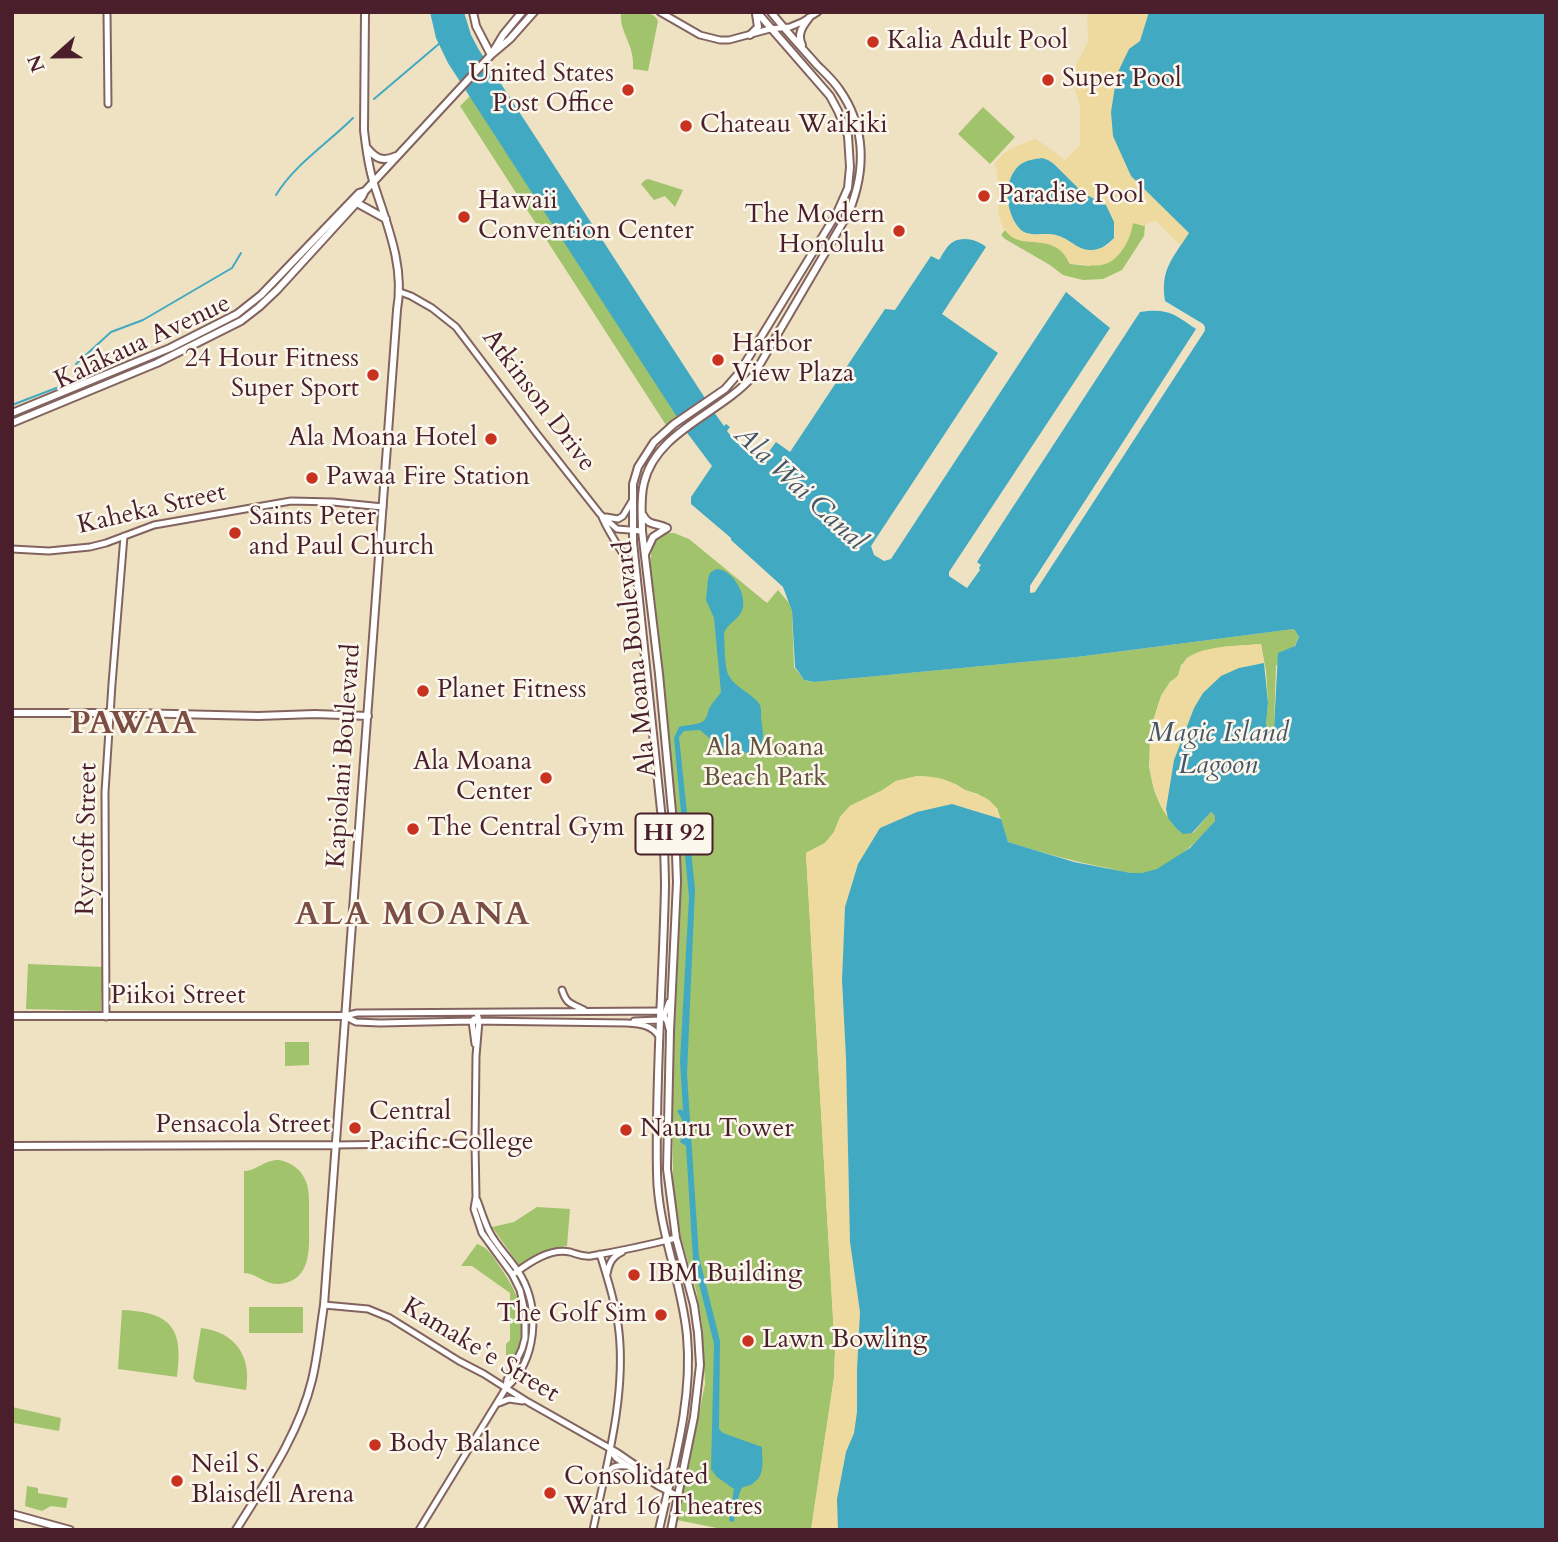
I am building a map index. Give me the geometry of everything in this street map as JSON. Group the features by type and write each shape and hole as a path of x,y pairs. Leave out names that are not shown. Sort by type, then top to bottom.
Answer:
{"main road":[{"name":"Kapiolani Boulevard","path":"236,1530 284,1450 298,1420 312,1381 324,1305 400,292 397,263 387,219 374,183 366,147 365,12"},
{"path":"472,12 491,55"},
{"name":"Kalākaua Avenue","path":"491,55 503,34 522,12"},
{"name":"Kalākaua Avenue","path":"12,423 143,370 232,326 259,307 491,55 510,39 534,12"},
{"path":"750,35 758,27 756,12"},
{"name":"Ala Moana Boulevard","path":"659,1530 684,1415 688,1361 683,1306 666,1241 657,1178 664,839 636,576 634,484 638,467 654,442 674,424 725,389 739,373 837,213 848,188 850,167 848,136 830,96 756,12"},
{"name":"Ala Moana Boulevard","path":"671,1530 694,1418 699,1365 694,1305 676,1238 667,1169 677,882 659,674 642,531 644,483 661,448 682,430 742,389 753,376 849,212 857,192 861,165 861,144 854,118 840,90 771,12"},
{"path":"804,50 799,34 809,18"},
{"path":"366,147 374,157 381,160 400,155"},
{"name":"Kalākaua Avenue","path":"12,413 170,348 237,314 261,295 359,193 365,191"},
{"path":"357,203 387,219"},
{"path":"641,511 650,523 667,528 653,537 645,554"},
{"path":"12,713 368,716"},
{"name":"Piikoi Street","path":"12,1016 344,1016"},
{"name":"Pensacola Street","path":"12,1146 335,1145"},
{"path":"12,1514 70,1530"}],"street":[{"path":"107,12 108,104"},
{"path":"660,12 700,35 729,40 770,29 784,29 818,12"},
{"name":"Atkinson Drive","path":"400,292 432,308 456,327 600,514 617,529 642,531"},
{"path":"600,514 610,519 618,519 633,500"},
{"name":"Kaheka Street","path":"12,549 69,550 98,545 162,523 290,501 383,507"},
{"path":"600,514 609,534 636,576"},
{"name":"Rycroft Street","path":"106,1017 105,792 124,536"},
{"path":"562,990 565,1000 587,1012"},
{"path":"670,1031 661,1016 672,995"},
{"name":"Piikoi Street","path":"344,1016 357,1013 587,1012 661,1016"},
{"path":"419,1530 506,1388 512,1383 532,1339 530,1300 526,1287 488,1230 476,1197 477,1013"},
{"name":"Piikoi Street","path":"344,1016 356,1022 627,1023 655,1029 659,1036"},
{"name":"Piikoi Street","path":"627,1023 661,1016"},
{"name":"Pensacola Street","path":"335,1145 475,1143"},
{"path":"515,1272 540,1257 554,1253 569,1252 582,1256 600,1254 676,1238"},
{"path":"607,1277 611,1261 627,1250"},
{"path":"593,1530 618,1402 621,1361 617,1317 600,1254"},
{"name":"Kamakeʻe Street","path":"324,1305 368,1309 390,1318 618,1453 668,1491"},
{"path":"496,1405 509,1399 528,1402"},
{"name":"Kamakeʻe Street","path":"610,1449 616,1458 668,1491"},
{"path":"604,1478 611,1468 628,1466"},
{"path":"653,1477 664,1478 673,1467"},
{"path":"668,1491 678,1496"}],"green space":[{"path":"621,12 647,12 658,21 648,71 633,69 632,53 622,26"},
{"path":"470,96 677,416 666,425 460,106"},
{"path":"983,107 1015,137 990,164 958,134"},
{"path":"648,179 683,190 675,207 665,196 654,200 641,184"},
{"path":"1133,223 1145,226 1144,236 1122,270 1103,279 1083,280 1063,275 1001,235 1005,230 1022,240 1049,244 1057,247 1070,264 1090,266"},
{"name":"Ala Moana Beach Park","path":"665,533 674,533 689,539 767,603 778,590 792,611 794,667 804,680 813,682 1077,657 1294,629 1299,637 1276,666 1274,728 1266,725 1268,703 1261,644 1203,651 1181,665 1178,676 1170,682 1161,696 1152,724 1149,767 1154,790 1175,827 1193,833 1211,812 1215,821 1184,852 1155,870 1146,873 1127,872 1070,860 1008,842 997,808 978,794 955,784 917,776 896,781 850,806 840,817 834,832 825,843 806,853 835,1352 834,1378 811,1530 727,1530 677,1520 705,1384 702,1323 681,1238 673,1184 673,1052 680,858 650,566 654,543"},
{"path":"28,964 103,967 101,1011 26,1009"},
{"path":"285,1042 309,1042 309,1065 285,1066"},
{"path":"279,1160 300,1171 307,1184 309,1207 307,1261 298,1276 279,1284 244,1273 244,1171"},
{"path":"537,1207 570,1209 567,1246 542,1252 519,1265 492,1227 514,1222"},
{"path":"477,1244 493,1257 508,1278 518,1300 522,1322 519,1346 514,1359 506,1355 506,1344 510,1340 510,1293 472,1266 461,1266"},
{"path":"249,1307 303,1307 303,1333 249,1333"},
{"path":"122,1310 152,1314 170,1326 176,1335 178,1346 177,1377 118,1369"},
{"path":"201,1328 223,1335 232,1340 238,1348 246,1367 246,1390 196,1382 193,1378"},
{"path":"12,1407 61,1418 59,1431 14,1423"},
{"path":"27,1486 38,1488 38,1493 68,1498 66,1508 51,1506 42,1511 25,1506"}],"sand":[{"path":"1087,12 1149,12 1140,41 1129,49 1131,176 1189,233 1181,246 1156,221 1145,226 1133,223 1130,235 1116,258 1096,266 1070,264 1055,247 1012,237 1001,223 995,164 1003,155 1012,148 1036,139 1065,160 1080,145 1080,107 1071,74 1088,42","holes":["1036,159 1049,161 1085,195 1106,205 1115,232 1107,246 1099,249 1088,248 1052,234 1030,234 1014,221"]},
{"name":"Magic Island Lagoon","path":"1261,644 1264,663 1239,668 1194,708 1174,760 1166,808 1168,818 1152,780 1149,753 1152,726 1162,695 1177,677 1185,660 1194,654 1223,647"},
{"path":"918,776 946,780 987,799 994,805 1001,819 952,804 858,864 845,907 842,980 850,1242 860,1312 857,1412 837,1499 838,1530 811,1530 834,1378 835,1352 806,853 825,843 834,832 840,817 850,806 896,781"}],"water":[{"name":"Ala Wai Canal","path":"430,12 464,12 479,50 716,415 724,426 726,424 730,427 727,431 734,440 760,464 776,442 790,452 885,309 895,310 931,256 939,260 949,245 961,239 979,242 986,247 942,314 998,353 871,546 874,555 884,561 891,559 1066,292 1110,328 949,572 949,576 967,588 980,570 981,565 977,562 1140,312 1170,313 1196,329 1030,586 1033,593 1205,330 1203,324 1165,301 1166,272 1189,233 1131,176 1113,136 1111,112 1117,74 1129,49 1140,41 1149,12 1546,12 1546,1530 838,1530 837,1499 857,1412 860,1312 850,1242 842,980 845,907 858,864 880,828 917,812 952,804 1001,819 1008,842 1074,862 1131,873 1157,869 1190,848 1215,821 1211,812 1192,833 1183,834 1168,818 1166,809 1174,760 1194,708 1203,693 1221,676 1239,668 1264,663 1268,703 1266,725 1274,728 1278,653 1295,646 1299,637 1294,629 1077,657 814,682 804,680 795,667 792,611 783,587 691,504 691,497 712,466 688,434 448,63 436,38"},
{"path":"1042,158 1054,164 1083,193 1106,205 1114,222 1114,238 1106,245 1086,250 1056,235 1032,234 1020,229 1011,214 1008,186 1015,170 1021,164"},
{"path":"716,569 733,578 743,598 742,611 724,633 726,667 732,680 759,704 763,735 759,748 748,754 721,748 700,730 684,731 679,737 695,889 687,1074 699,1257 720,1341 719,1429 723,1433 762,1447 761,1472 756,1480 742,1488 734,1522 729,1521 734,1489 711,1469 714,1344 693,1259 686,1146 680,1142 683,1126 677,1111 683,1111 680,1061 689,897 674,738 679,727 704,721 721,692 714,618 706,600 708,579 710,573"}],"pier":[{"path":"1161,300 1203,324 1204,332 1035,592 1030,593 1030,586 1196,331 1196,328 1163,307 1171,309 1162,304"}],"waterway":[{"path":"374,99 440,43"},
{"path":"276,195 302,164 353,118"},
{"path":"76,364 111,332 143,320 232,268 241,253"},
{"path":"12,405 59,387 67,376"}],"place":[{"name":"Kalia Adult Pool","path":"873,42"},
{"name":"Super Pool","path":"1048,80"},
{"name":"United States Post Office","path":"628,90"},
{"name":"Chateau Waikiki","path":"686,126"},
{"name":"Paradise Pool","path":"984,196"},
{"name":"Hawaii Convention Center","path":"464,217"},
{"name":"The Modern Honolulu","path":"899,231"},
{"name":"Harbor View Plaza","path":"718,360"},
{"name":"24 Hour Fitness Super Sport","path":"373,375"},
{"name":"Ala Moana Hotel","path":"491,439"},
{"name":"Pawaa Fire Station","path":"312,478"},
{"name":"Saints Peter and Paul Church","path":"235,533"},
{"name":"Planet Fitness","path":"423,691"},
{"name":"Ala Moana Center","path":"546,778"},
{"name":"The Central Gym","path":"413,829"},
{"name":"Central Pacific College","path":"355,1128"},
{"name":"Nauru Tower","path":"626,1130"},
{"name":"IBM Building","path":"634,1275"},
{"name":"The Golf Sim","path":"661,1315"},
{"name":"Lawn Bowling","path":"748,1341"},
{"name":"Body Balance","path":"375,1445"},
{"name":"Neil S. Blaisdell Arena","path":"177,1481"},
{"name":"Consolidated Ward 16 Theatres","path":"550,1493"}],"district":[{"name":"PAWAA","path":"134,725"},
{"name":"ALA MOANA","path":"413,916"}]}
